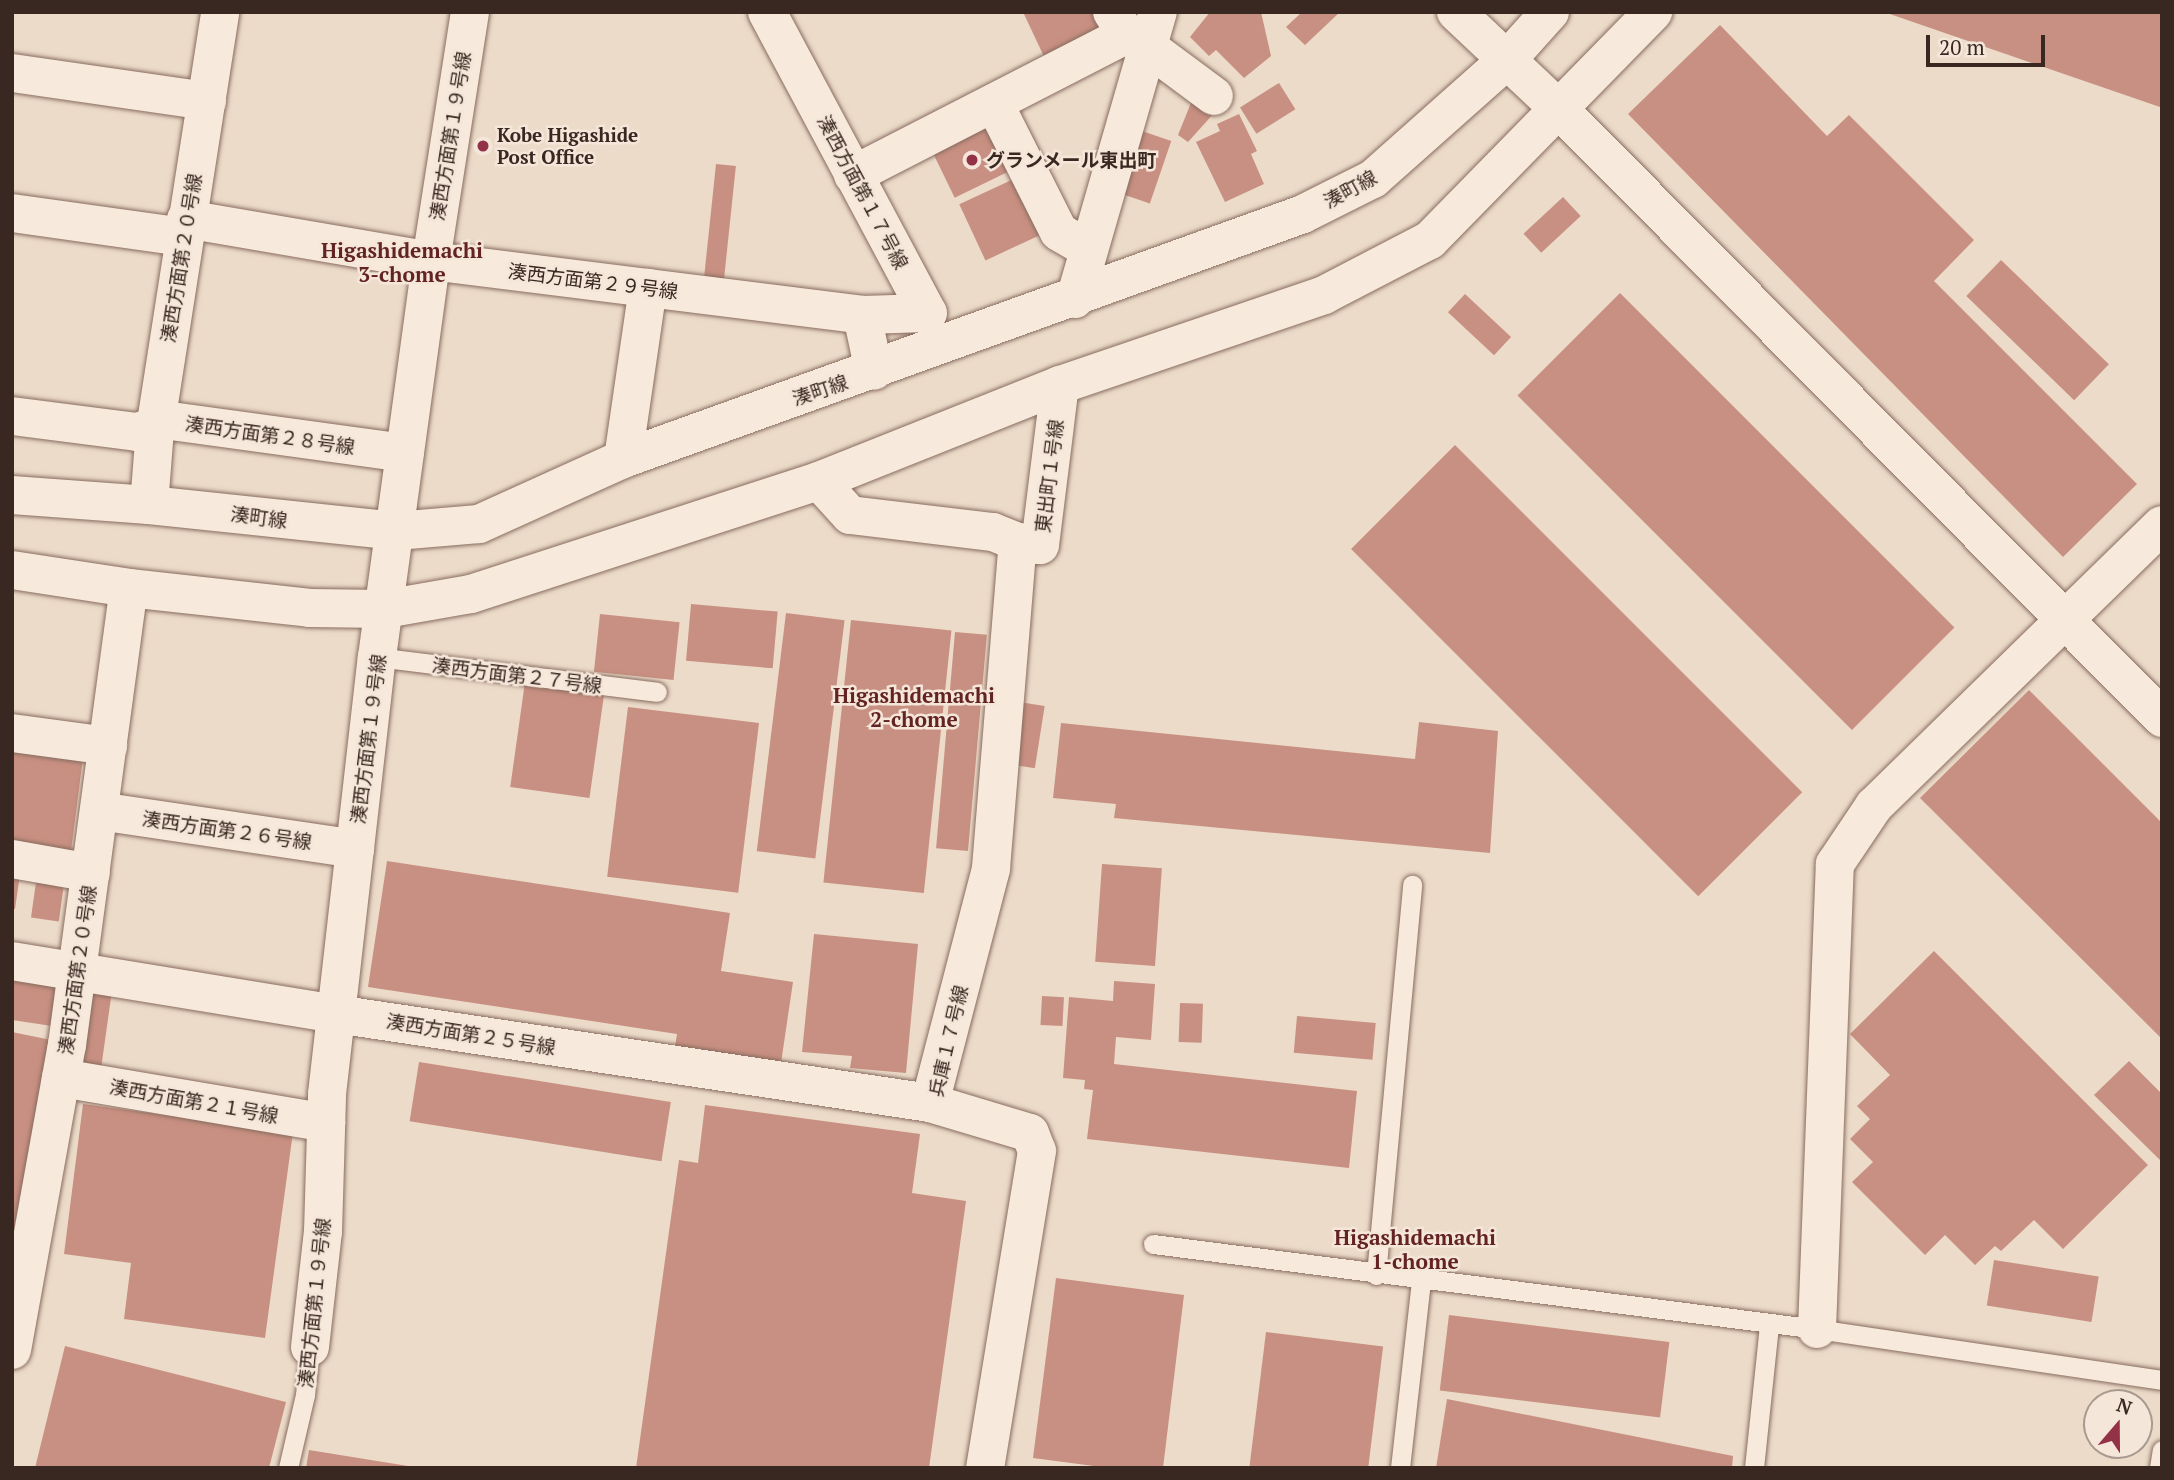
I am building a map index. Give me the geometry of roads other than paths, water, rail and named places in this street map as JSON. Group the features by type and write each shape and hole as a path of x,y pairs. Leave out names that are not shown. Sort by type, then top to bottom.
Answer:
{"street":[{"name":"湊西方面第２０号線","path":"149,505 155,429 184,228 220,12"},
{"name":"湊西方面第１９号線","path":"310,1348 323,1232 326,1123 336,1014 377,657 431,261 470,12"},
{"path":"1457,12 1559,109 2162,718"},
{"name":"湊町線","path":"12,495 149,505 396,531 480,524 623,459 1075,299 1303,214 1373,179 1506,61 1550,12"},
{"path":"12,570 129,588 310,608 384,609 471,594 819,481 1060,385 1324,295 1430,240 1654,12"},
{"name":"湊西方面第１７号線","path":"766,13 928,313 862,315"},
{"path":"853,175 1118,39 1135,25"},
{"path":"1135,25 1214,96"},
{"path":"1075,299 1135,25"},
{"path":"12,73 207,101"},
{"path":"994,103 1059,232 1088,249"},
{"name":"湊西方面第２９号線","path":"12,213 184,228 862,315"},
{"path":"623,459 648,288"},
{"path":"862,315 874,371"},
{"name":"東出町１号線","path":"1018,542 1040,545 1060,385"},
{"name":"湊西方面第２８号線","path":"12,416 137,432 155,429 172,421 405,453"},
{"path":"819,481 850,515 993,532 1018,542"},
{"path":"1817,1329 1835,864 1874,806 2162,525"},
{"name":"兵庫１７号線","path":"985,1468 1037,1150 1030,1133 930,1103 991,868 1018,542"},
{"path":"12,549 313,587 384,609"},
{"name":"湊西方面第２０号線","path":"12,1350 61,1078 129,588"},
{"path":"12,733 108,746"},
{"name":"湊西方面第２６号線","path":"99,811 355,849"},
{"path":"12,859 91,873"},
{"name":"湊西方面第２５号線","path":"12,961 336,1014 930,1103"},
{"name":"湊西方面第２１号線","path":"61,1078 326,1123"}],"lane":[{"name":"湊西方面第２７号線","path":"377,657 657,692"},
{"path":"1376,1275 1412,885"},
{"path":"1153,1244 1376,1275 1817,1329 2162,1380"},
{"path":"1400,1468 1421,1280"},
{"path":"1754,1468 1769,1325"},
{"name":"湊西方面第１９号線","path":"288,1468 305,1395 310,1348"},
{"path":"2160,1468 2162,1450"}],"place":[{"name":"Kobe Higashide Post Office","path":"483,146"},
{"name":"グランメール東出町","path":"972,160"}],"district":[{"name":"Higashidemachi 3-chome","path":"402,262"},
{"name":"Higashidemachi 2-chome","path":"914,707"},
{"name":"Higashidemachi 1-chome","path":"1415,1249"}]}
